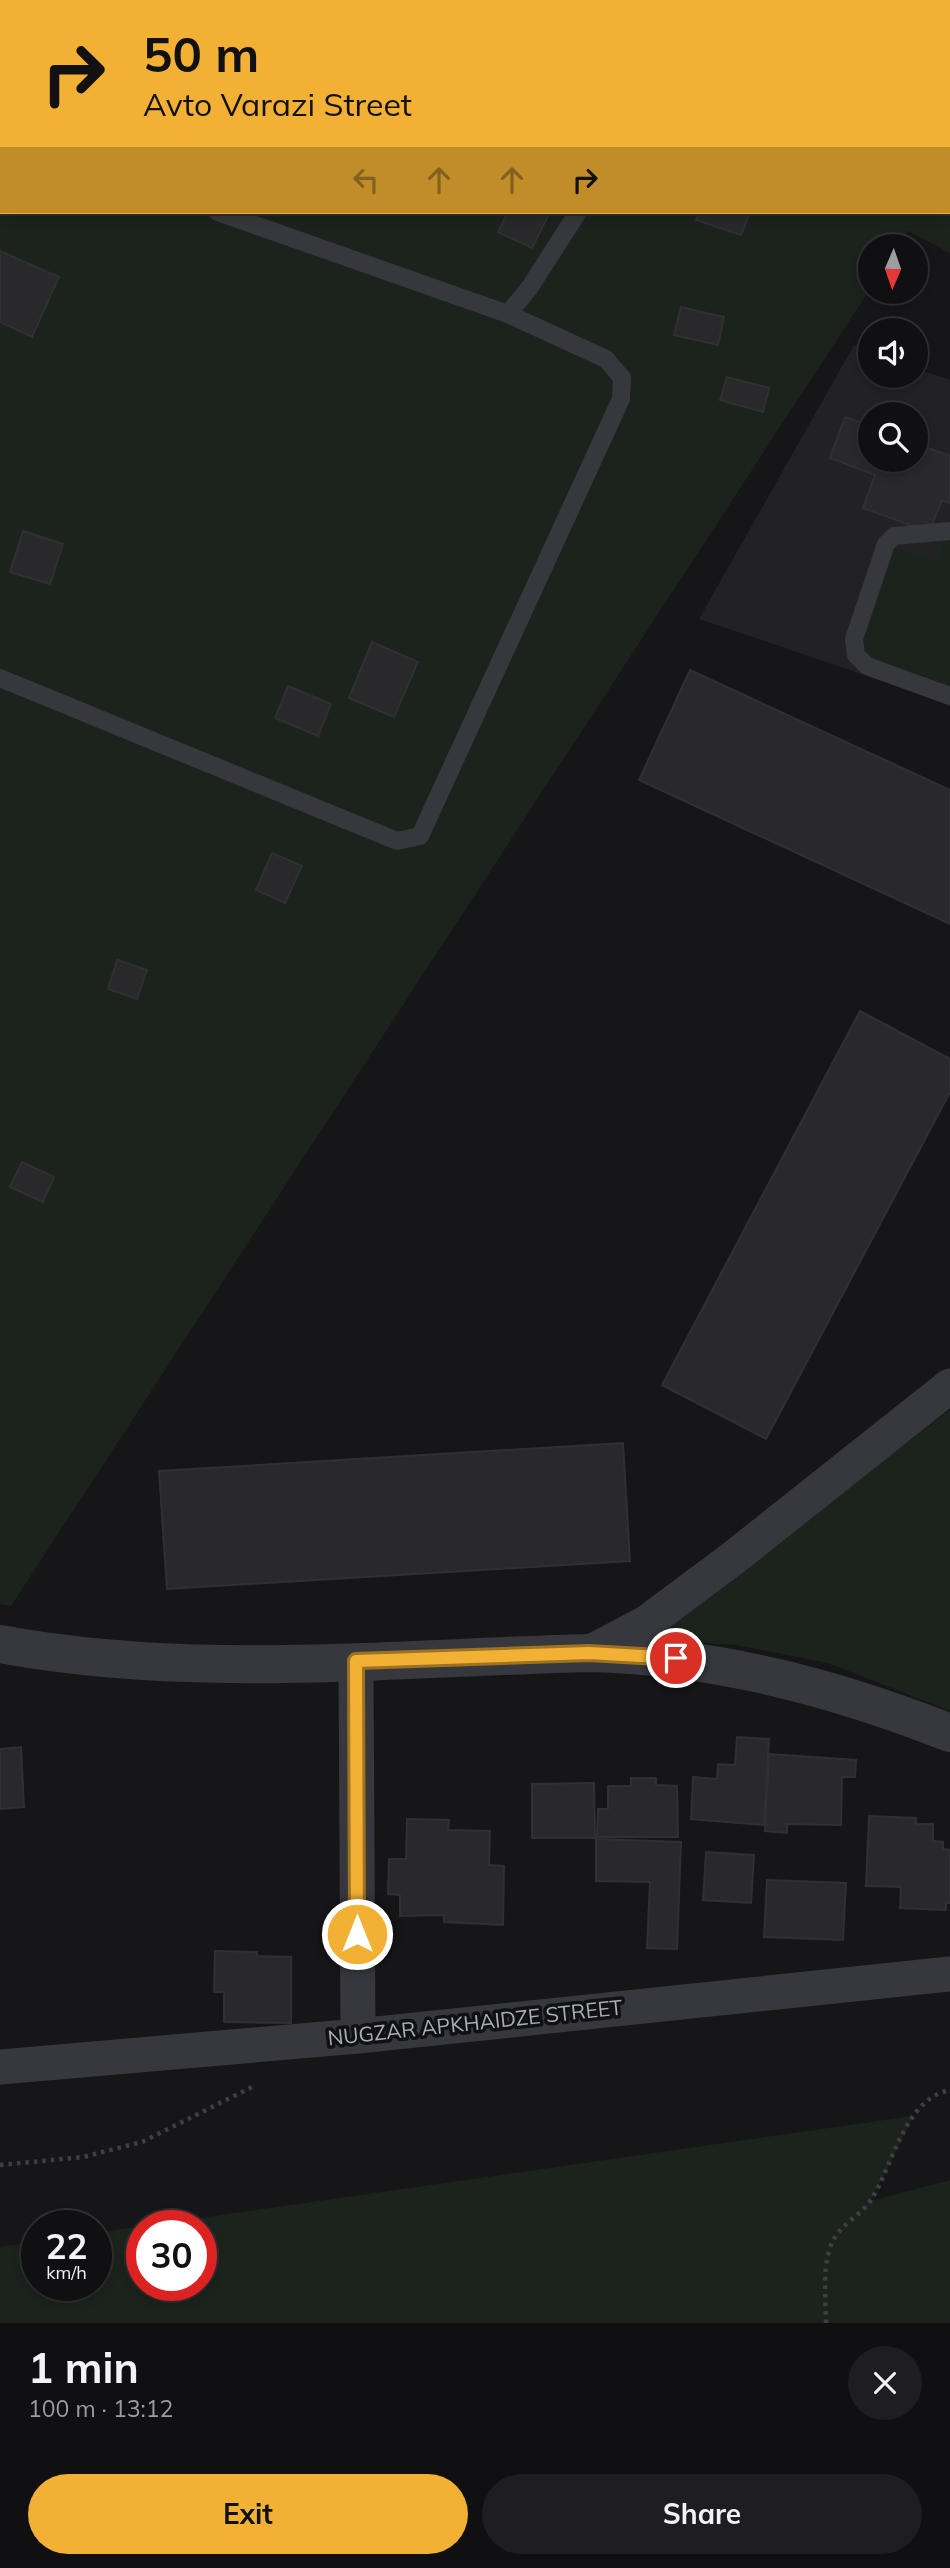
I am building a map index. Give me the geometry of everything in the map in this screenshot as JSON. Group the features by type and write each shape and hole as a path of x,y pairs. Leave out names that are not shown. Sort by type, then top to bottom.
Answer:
{"street":[{"path":"589,1653 656,1615 949,1385"},
{"path":"0,1644 60,1655 187,1663 356,1661 589,1653 649,1654 757,1671 950,1733"},
{"path":"356,1661 358,2036"},
{"name":"NUGZAR APKHAIDZE STREET","path":"0,2067 358,2036 950,1974"}],"lane":[{"path":"0,678 397,841 420,836 621,399 622,378 606,359 508,314 224,214"},
{"path":"508,314 530,287 577,214"},
{"path":"950,531 894,536 886,544 854,639 856,655 867,666 950,696"}],"path":[{"path":"0,2165 83,2157 142,2142 260,2083"},
{"path":"826,2323 826,2270 837,2232 870,2202 913,2116 940,2092 950,2090"}],"shaded area":[{"path":"0,214 950,214 950,253 928,241 928,234 914,234 908,231 906,234 858,234 858,304 860,304 11,1606 0,1604"},
{"path":"854,345 858,346 858,388 928,388 928,372 950,380 950,704 699,619"},
{"path":"946,536 950,537 950,686 871,658 862,643 893,547 937,562"},
{"path":"950,1410 950,1711 828,1663 736,1645 667,1641 665,1625"},
{"path":"913,2116 871,2201 950,2180 950,2323 0,2323 0,2247 21,2244 21,2301 112,2301 112,2231 126,2228 126,2301 217,2301 217,2216"}],"building":[{"path":"507,214 549,214 532,248 498,232"},
{"path":"698,214 749,214 741,235 696,220"},
{"path":"0,251 59,277 32,337 0,322"},
{"path":"681,307 724,317 718,345 674,335"},
{"path":"727,377 769,388 763,412 720,400"},
{"path":"845,417 858,422 858,469 830,458"},
{"path":"928,448 950,456 950,503 942,500 929,532 863,508 875,475 867,472 928,472"},
{"path":"23,531 63,544 50,584 10,572"},
{"path":"372,642 418,662 394,717 349,698"},
{"path":"690,670 950,790 950,924 639,780"},
{"path":"288,686 331,704 318,736 275,718"},
{"path":"272,853 302,866 285,903 256,890"},
{"path":"117,960 147,970 137,999 108,989"},
{"path":"860,1011 950,1059 950,1092 766,1439 662,1385"},
{"path":"22,1162 54,1177 43,1202 10,1187"},
{"path":"623,1443 630,1561 167,1589 159,1471"},
{"path":"737,1737 769,1739 764,1825 691,1819 693,1777 717,1779 718,1764 735,1765"},
{"path":"21,1747 24,1807 0,1809 0,1749"},
{"path":"769,1754 856,1760 855,1777 842,1777 841,1825 787,1824 787,1833 765,1831"},
{"path":"631,1778 656,1778 656,1785 677,1786 678,1837 597,1837 598,1809 608,1809 608,1786 631,1786"},
{"path":"594,1783 595,1838 532,1838 532,1784"},
{"path":"869,1816 916,1818 916,1824 933,1824 933,1841 943,1842 943,1849 950,1850 950,1903 946,1903 946,1910 900,1908 901,1887 866,1886"},
{"path":"407,1819 449,1820 448,1830 490,1831 489,1865 504,1866 503,1925 444,1922 444,1915 400,1916 400,1895 388,1894 389,1859 406,1859"},
{"path":"596,1839 681,1842 677,1949 647,1948 650,1882 596,1881"},
{"path":"706,1852 754,1855 751,1903 703,1900"},
{"path":"767,1880 846,1883 843,1940 764,1937"},
{"path":"215,1951 257,1952 257,1956 291,1957 291,2023 224,2022 224,1992 214,1992"}],"route":[{"path":"357,1934 356,1661 589,1653 649,1654 676,1658"}]}
